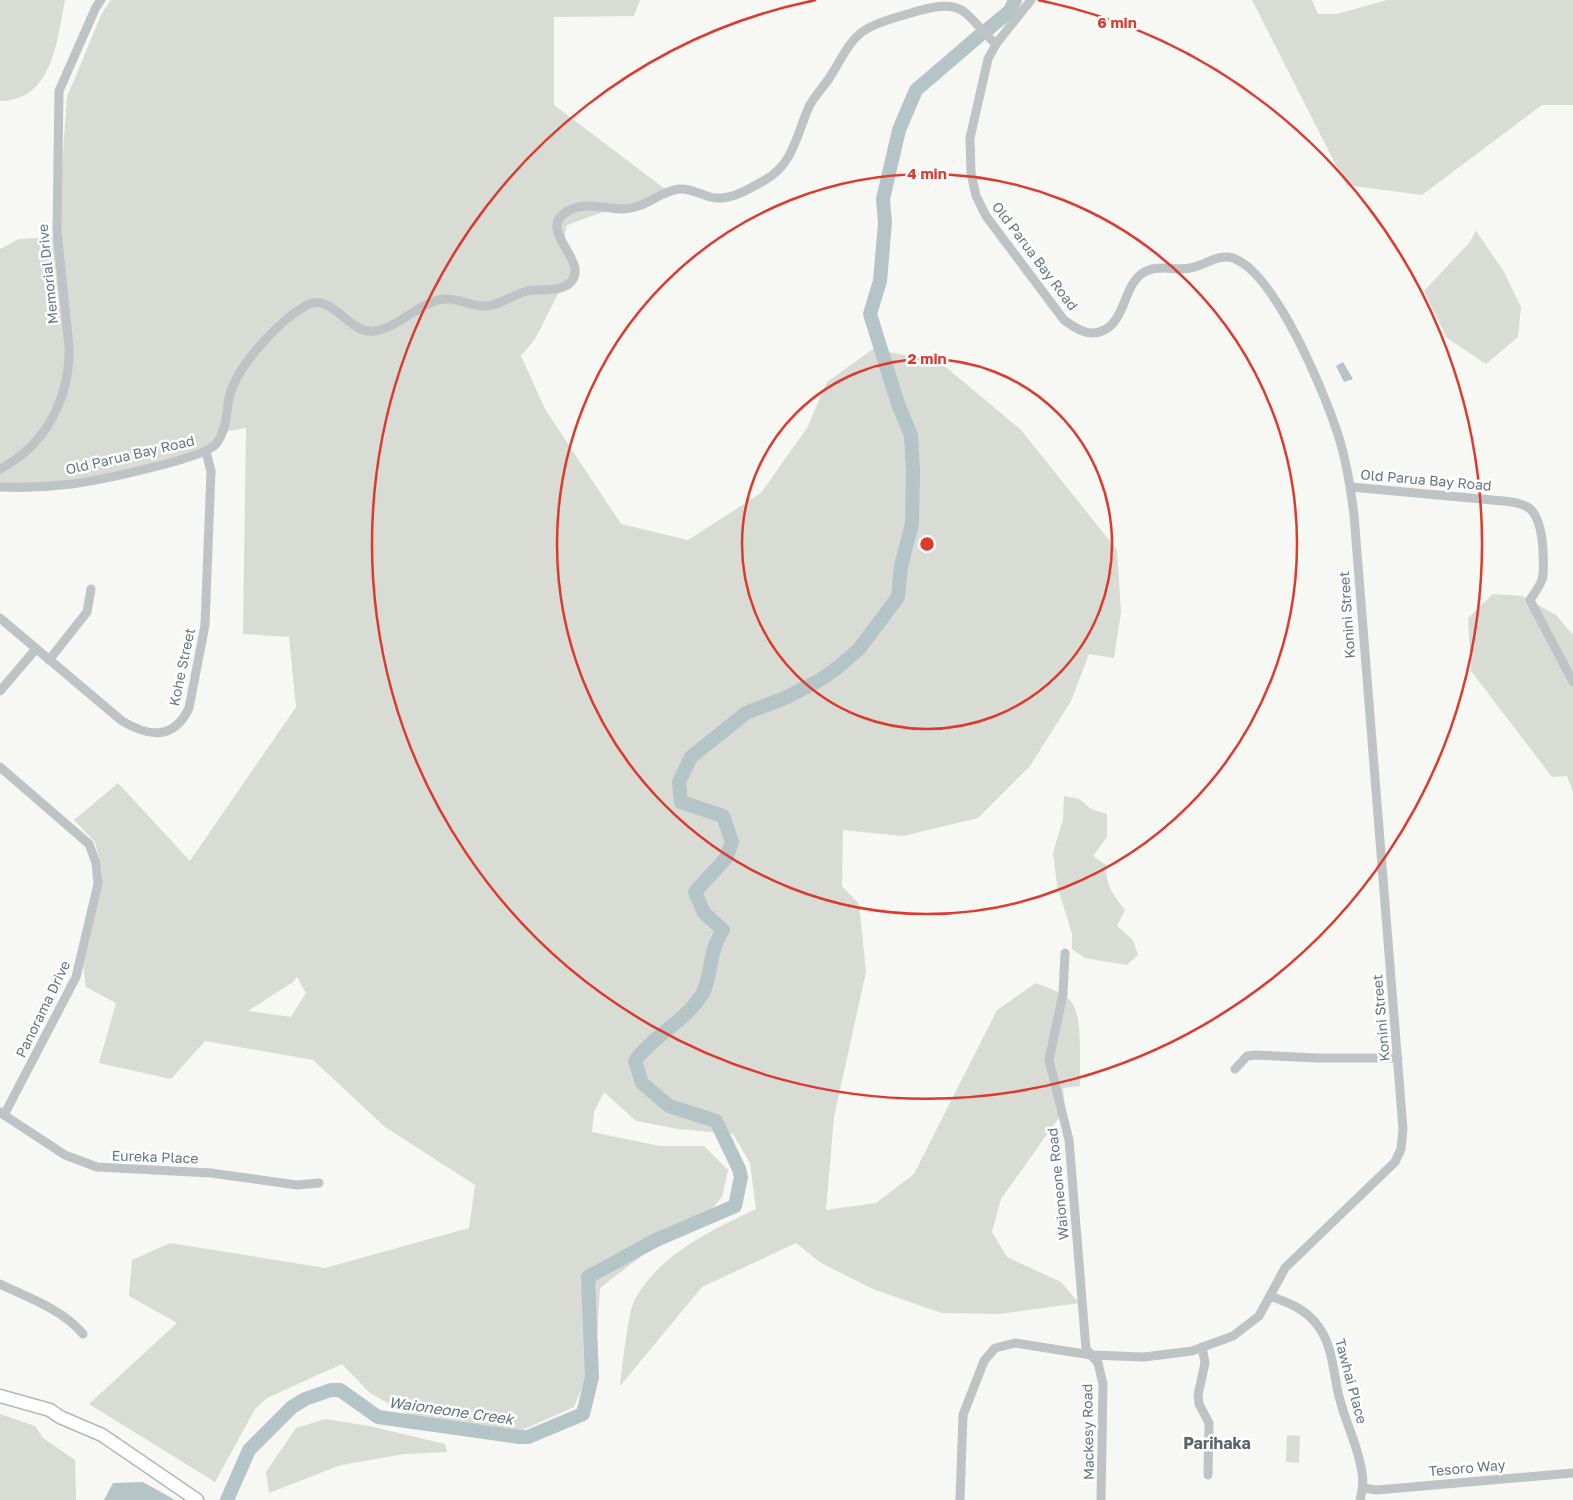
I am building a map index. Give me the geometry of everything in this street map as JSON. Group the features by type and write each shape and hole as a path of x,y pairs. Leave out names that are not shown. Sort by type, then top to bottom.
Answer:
{"main road":[{"path":"0,1396 50,1410 60,1417 102,1435 197,1500"},
{"path":"0,1404 48,1416 60,1417"}],"street":[{"name":"Memorial Drive","path":"1,469 22,455 45,430 57,411 65,390 69,366 67,322 56,232 59,91 96,7 101,0"},
{"path":"996,44 1013,25 1030,0"},
{"name":"Old Parua Bay Road","path":"1,486 75,484 206,452 219,440 230,396 243,366 268,338 305,306 322,304 329,306 356,328 373,331 389,326 444,298 474,305 491,305 530,290 561,288 574,278 575,267 557,234 558,222 562,216 573,208 583,206 636,207 679,189 691,190 713,198 725,198 766,180 791,155 811,102 829,78 852,40 868,28 889,19 938,6 956,7 967,14 996,44 988,59 970,138 974,190 980,207 990,223 1058,312 1080,330 1091,333 1102,331 1116,319 1133,284 1144,272 1155,268 1190,268 1222,257 1232,258 1244,263 1262,280 1275,299 1299,343 1335,425 1350,488 1518,503 1529,508 1537,517 1541,530 1543,578 1530,600 1573,682"},
{"name":"Kohe Street","path":"0,618 35,650 122,721 142,732 161,733 178,725 184,718 192,698 205,626 211,471 206,452"},
{"name":"Konini Street","path":"1092,1355 1144,1357 1169,1355 1202,1348 1241,1330 1258,1316 1285,1268 1384,1175 1399,1156 1403,1128 1398,1058 1350,488"},
{"path":"49,660 87,612 91,589"},
{"path":"0,691 35,650"},
{"name":"Panorama Drive","path":"0,767 89,844 96,863 98,884 76,977 2,1113"},
{"name":"Waioneone Road","path":"1065,953 1063,994 1050,1060 1069,1140 1086,1349 1092,1355"},
{"path":"1235,1069 1247,1056 1255,1054 1317,1058 1398,1058"},
{"name":"Eureka Place","path":"2,1113 65,1155 97,1167 211,1173 297,1185 319,1183"},
{"path":"0,1284 56,1311 75,1325 83,1334"},
{"name":"Tawhai Place","path":"1270,1296 1295,1305 1309,1316 1324,1336 1329,1348 1340,1400 1360,1460 1363,1488 1360,1500"},
{"path":"960,1500 963,1415 978,1373 989,1353 1001,1345 1015,1343 1092,1355"},
{"path":"1202,1348 1205,1363 1198,1395 1199,1404 1209,1423 1208,1475"},
{"name":"Mackesy Road","path":"1092,1355 1098,1363 1101,1373 1104,1396 1101,1500"},
{"name":"Tesoro Way","path":"1363,1488 1377,1490 1573,1472"}],"shaded area":[{"path":"0,0 65,0 55,49 42,79 31,91 18,98 0,101"},
{"path":"111,0 640,0 634,16 554,17 554,105 673,195 632,208 606,211 567,225 565,243 571,270 570,287 561,288 535,339 521,356 545,409 621,524 688,540 761,493 807,428 827,382 873,349 940,362 1021,430 1117,550 1121,612 1114,658 1089,654 1071,701 1030,766 978,818 903,836 843,830 842,886 859,904 866,972 834,1117 826,1210 876,1203 914,1174 997,1010 1036,983 1062,994 1073,1004 1079,1032 1080,1086 1063,1088 1065,1109 1001,1199 992,1232 1007,1257 1061,1282 1079,1303 1000,1314 942,1313 875,1290 821,1263 796,1243 702,1287 620,1386 632,1305 646,1283 658,1269 688,1245 756,1209 750,1163 733,1134 678,1129 636,1121 604,1092 594,1112 592,1132 660,1146 704,1146 728,1170 722,1197 700,1223 656,1245 600,1288 596,1354 574,1407 520,1431 426,1425 370,1393 342,1364 267,1398 255,1409 215,1482 89,1404 177,1323 129,1296 132,1260 170,1243 325,1268 469,1228 475,1185 385,1127 313,1060 205,1041 171,1079 99,1063 116,1003 86,987 83,966 101,890 102,871 95,842 74,820 118,783 190,861 296,707 289,637 243,634 246,428 223,432 208,451 78,482 0,487 0,249 19,239 57,237 67,97 102,13","holes":["297,977 306,993 291,1017 248,1011 293,982"]},
{"path":"1252,0 1312,0 1318,14 1337,14 1387,0 1573,0 1573,105 1542,105 1422,195 1346,185"},
{"path":"1476,231 1504,272 1521,307 1518,337 1486,364 1447,338 1424,291 1469,243"},
{"path":"1343,362 1353,379 1344,382 1336,366"},
{"path":"1493,594 1522,596 1556,615 1573,635 1573,792 1567,776 1552,777 1471,671 1468,618"},
{"path":"1064,796 1079,799 1091,809 1107,814 1107,837 1093,856 1106,865 1107,878 1111,889 1125,910 1117,926 1133,940 1138,955 1127,965 1085,958 1072,949 1072,934 1057,885 1053,853 1063,820"},
{"path":"0,1414 35,1426 43,1438 75,1460 76,1500 0,1500"},
{"path":"325,1419 369,1426 445,1444 447,1452 405,1454 341,1465 269,1493 266,1472 296,1428"},
{"path":"1287,1435 1300,1436 1299,1463 1286,1462"},
{"path":"143,1482 175,1500 104,1500 113,1483"}],"waterway":[{"name":"Waioneone Creek","path":"988,29 1010,11 1015,0"},
{"name":"Waioneone Creek","path":"227,1500 249,1450 292,1407 305,1399 331,1390 340,1390 378,1417 519,1437 528,1437 583,1414 592,1377 588,1277 656,1240 735,1206 741,1177 716,1121 669,1106 642,1083 635,1061 650,1044 686,1014 701,996 707,982 712,956 723,930 704,913 695,892 726,858 732,842 723,816 681,802 679,782 691,757 746,713 785,698 820,680 837,668 859,649 898,597 901,566 912,523 913,472 911,435 898,404 870,314 880,281 885,223 883,199 899,130 916,90 979,36"}],"district":[{"name":"Parihaka","path":"1217,1443"}]}
